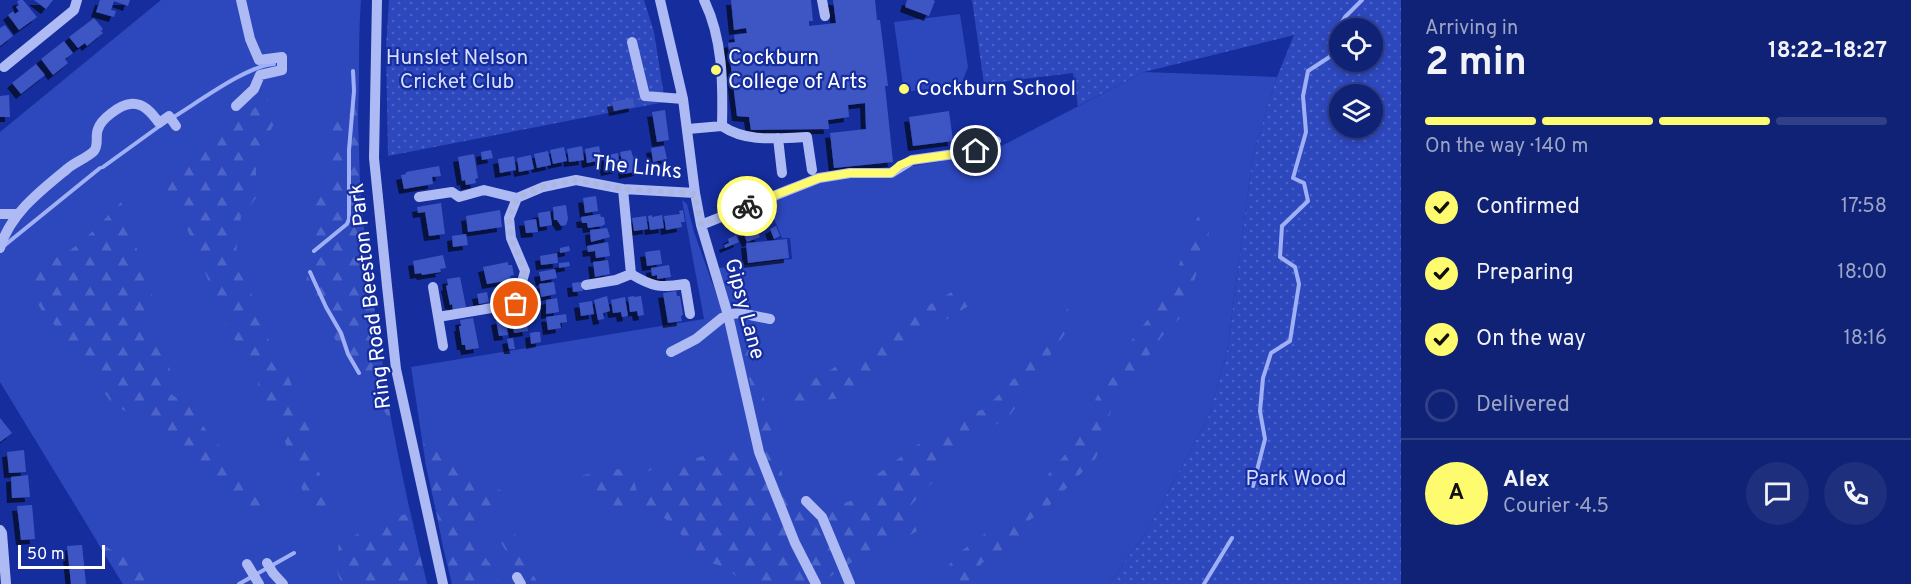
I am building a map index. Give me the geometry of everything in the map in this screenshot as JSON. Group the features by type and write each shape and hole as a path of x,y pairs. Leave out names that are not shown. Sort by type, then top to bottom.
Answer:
{"street":[{"path":"4,67 74,10 77,0"},
{"path":"236,106 254,89 260,75 282,70 282,57 259,60 250,39 241,0"},
{"name":"Ring Road Beeston Park","path":"377,0 374,158 396,369 443,584"},
{"name":"Gipsy Lane","path":"660,0 683,99 701,225 728,317 759,452 795,543 816,584"},
{"path":"704,0 714,20 722,74 724,104 722,126"},
{"path":"822,0 825,16"},
{"path":"632,42 645,96 683,99"},
{"path":"0,249 3,237 17,214 67,169 93,152 96,147 98,128 117,110 129,104 139,105 150,110 159,123 172,121"},
{"path":"688,129 722,126 742,136 807,137 812,170"},
{"path":"778,138 782,173"},
{"path":"701,225 819,178 850,173 891,173 900,165 912,160 976,151 996,141"},
{"name":"The Links","path":"517,198 543,187 576,180 623,189 695,194"},
{"path":"623,189 631,274"},
{"path":"419,197 456,199 484,190 517,198 509,218 511,238 525,271 516,304 438,317"},
{"path":"0,214 17,214"},
{"path":"586,285 616,280 631,274"},
{"path":"631,274 658,287 684,284 690,314"},
{"path":"433,287 442,346"},
{"path":"671,352 691,342 722,318 740,313 770,319"},
{"path":"806,501 822,516 850,584"},
{"path":"0,530 6,584"},
{"path":"267,563 283,584"},
{"path":"247,564 259,584"}],"green space":[{"path":"161,0 361,0 358,147 364,236 377,336 394,436 427,584 123,584 0,382 0,132"},
{"name":"Hunslet Nelson Cricket Club","path":"389,0 644,0 654,32 665,102 388,156 386,48"},
{"name":"Park Wood","path":"972,0 1401,0 1401,584 1109,584 1146,533 1208,418 1227,352 1253,154 1277,77 1294,35 1144,72 1078,106 1073,73 984,84"},
{"path":"960,14 968,67 961,85 904,92 894,22"},
{"path":"1144,72 1277,77 1253,154 1227,352 1208,418 1146,533 1109,584 452,584 426,466 411,367 704,319 682,200 687,204 694,232 724,316 719,268 792,259 790,238 782,238 764,195 788,184 817,176 855,169 907,167 988,153"},
{"path":"267,98 274,124 256,157 256,198 241,216 234,267 248,282 264,333 285,363 298,407 310,430 316,467 335,502 318,508 304,501 299,474 287,462 286,444 259,393 256,361 231,336 186,226 153,189"},
{"path":"352,100 358,117 360,184 366,251 391,421 331,333 306,285 314,208 328,169 325,121"},
{"path":"121,202 155,303 149,326 167,358 171,374 171,394 189,406 214,441 226,451 235,475 255,493 261,506 248,513 228,503 203,471 170,440 111,402 66,338 42,311 30,290 42,266 82,241"},
{"path":"1202,214 1209,233 1184,314 1162,336 1135,376 1117,391 1096,458 1046,509 1021,526 1019,539 982,563 966,584 933,584 960,552 1019,509 1074,444 1111,367 1158,306 1172,283 1197,218"},
{"path":"961,287 972,294 973,303 900,349 866,384 847,397 825,400 806,407 798,406 794,400 806,384 861,352 934,302"},
{"path":"1073,301 1086,302 1011,414 970,443 908,508 917,531 890,547 873,548 825,580 807,584 743,584 723,568 698,560 679,531 662,516 618,510 589,502 574,481 583,475 644,465 652,469 634,481 637,492 649,493 687,461 728,448 754,456 765,448 736,322 747,322 777,457 785,483 816,517 841,504 868,495 875,476 944,425 986,408 1023,369"},
{"path":"421,431 434,433 450,447 485,487 501,490 512,502 484,528 479,540 484,556 497,573 499,584 452,584"},
{"path":"410,513 427,584 342,584 336,569 339,542"},
{"path":"502,525 513,530 538,583 547,575 557,584 526,584 494,531"},
{"path":"97,542 130,560 152,584 123,584"}],"building":[{"path":"23,0 37,17 19,30 8,15 13,11 15,14 19,11 16,7 19,5 17,2"},
{"path":"34,0 53,0 46,9"},
{"path":"100,0 130,0 128,6 114,1 111,10 116,11 114,17 96,12"},
{"path":"731,0 811,0 813,21 809,21 809,26 836,23 833,0 875,0 877,20 880,20 888,86 885,86 893,162 834,168 830,133 866,129 865,103 848,105 849,117 828,120 829,129 751,130 749,117 737,116 728,43 735,42 734,35 747,33 746,28 734,30"},
{"path":"907,0 935,1 929,16 905,7"},
{"path":"94,18 103,29 101,31 103,33 87,46 85,43 78,48 69,37"},
{"path":"5,25 13,36 0,46 0,28"},
{"path":"64,41 73,53 65,59 68,63 53,75 41,59"},
{"path":"36,64 45,75 21,94 12,83"},
{"path":"9,95 10,117 0,117 0,96"},
{"path":"633,98 634,107 614,111 612,102"},
{"path":"665,110 669,140 657,142 652,112"},
{"path":"949,111 953,141 913,146 909,117"},
{"path":"582,146 584,160 569,162 567,149"},
{"path":"599,146 602,160 587,163 585,149"},
{"path":"664,146 667,159 653,162 651,148"},
{"path":"564,147 567,161 553,164 550,150"},
{"path":"491,150 493,158 482,160 481,152"},
{"path":"631,150 633,157 637,156 639,171 624,174 620,152"},
{"path":"548,151 551,165 537,168 534,154"},
{"path":"618,153 620,168 606,171 603,156"},
{"path":"474,154 478,178 475,179 476,183 466,185 465,180 462,181 458,157"},
{"path":"531,155 534,169 519,172 517,158"},
{"path":"514,156 516,170 500,173 498,159"},
{"path":"439,166 441,176 432,177 433,184 404,189 401,175"},
{"path":"596,196 598,211 585,213 583,198"},
{"path":"441,203 445,234 429,236 425,212 418,213 417,207"},
{"path":"566,205 568,219 566,225 561,226 557,220 554,220 553,207"},
{"path":"500,210 502,227 468,232 466,216"},
{"path":"683,210 685,222 681,222 682,227 666,230 664,216 680,214 679,211"},
{"path":"550,211 552,225 540,227 538,213"},
{"path":"600,214 604,217 605,224 602,226 588,228 587,223 582,223 581,217"},
{"path":"652,215 652,217 662,215 664,228 650,230 648,216"},
{"path":"646,216 648,229 634,231 632,218"},
{"path":"536,219 538,232 526,233 524,221"},
{"path":"776,226 780,236 774,239 770,229"},
{"path":"756,227 760,237 747,242 743,232"},
{"path":"607,228 610,237 591,242 590,230"},
{"path":"466,234 468,245 453,247 452,236"},
{"path":"736,235 739,242 725,248 724,245 729,243 728,239"},
{"path":"787,239 789,258 748,263 746,243"},
{"path":"608,242 610,256 596,258 595,251 588,252 587,246"},
{"path":"569,246 570,251 560,253 560,248"},
{"path":"660,250 662,264 647,266 645,252"},
{"path":"557,253 558,263 541,265 540,256"},
{"path":"443,255 446,268 440,269 441,272 415,274 413,261"},
{"path":"608,260 610,274 595,277 593,262"},
{"path":"508,262 508,265 512,265 514,275 510,276 511,280 487,284 483,267"},
{"path":"569,262 570,266 559,268 559,263"},
{"path":"669,265 671,277 657,279 657,275 652,276 651,268"},
{"path":"555,269 557,278 541,281 539,272"},
{"path":"460,277 466,307 453,310 446,286 448,285 447,279"},
{"path":"554,282 556,294 541,297 539,284"},
{"path":"581,282 583,291 573,292 572,283"},
{"path":"676,291 677,296 680,296 682,321 668,323 663,293"},
{"path":"487,292 489,302 479,304 477,294"},
{"path":"607,296 610,311 603,313 604,319 598,320 594,300"},
{"path":"641,296 644,315 638,316 637,311 630,312 628,297"},
{"path":"625,297 628,316 622,317 621,312 613,313 611,300"},
{"path":"557,298 559,312 546,314 546,300"},
{"path":"592,301 594,314 581,316 579,303"},
{"path":"566,314 567,322 560,323 561,328 548,330 546,317"},
{"path":"473,318 479,348 466,350 465,345 462,345 460,320"},
{"path":"505,318 508,335 499,336 496,320"},
{"path":"519,318 519,320 526,319 528,331 514,333 512,319"},
{"path":"540,332 541,342 531,344 530,333"},
{"path":"513,338 515,349 509,349 507,339"},
{"path":"0,418 12,433 0,442"},
{"path":"24,450 26,472 9,473 7,452"},
{"path":"28,475 30,497 12,498 11,477"},
{"path":"32,505 35,539 21,540 17,506"},
{"path":"82,545 86,584 71,584 67,546"}],"waterway":[{"path":"1253,486 1265,439 1260,411 1263,378 1271,353 1290,341 1299,284 1295,267 1280,257 1282,226 1308,201 1304,183 1293,178 1306,132 1303,96 1308,71 1331,56 1329,43 1345,17 1362,0"},
{"path":"172,118 237,78 263,66 274,64"},
{"path":"314,251 347,224 349,219 349,150 354,91 353,71"},
{"path":"103,167 161,125"},
{"path":"5,245 100,168"},
{"path":"310,272 359,373"},
{"path":"1204,584 1232,538"},
{"path":"239,584 294,553"}],"way so far":[{"path":"516,304 525,271 511,238 509,218 517,198 543,187 576,180 623,189 695,194 701,225 747,206"}],"place":[{"name":"Cockburn College of Arts","path":"716,70"},
{"name":"Cockburn School","path":"904,89"}],"route":[{"path":"747,206 819,178 850,173 891,173 900,165 912,160 976,151"}]}
